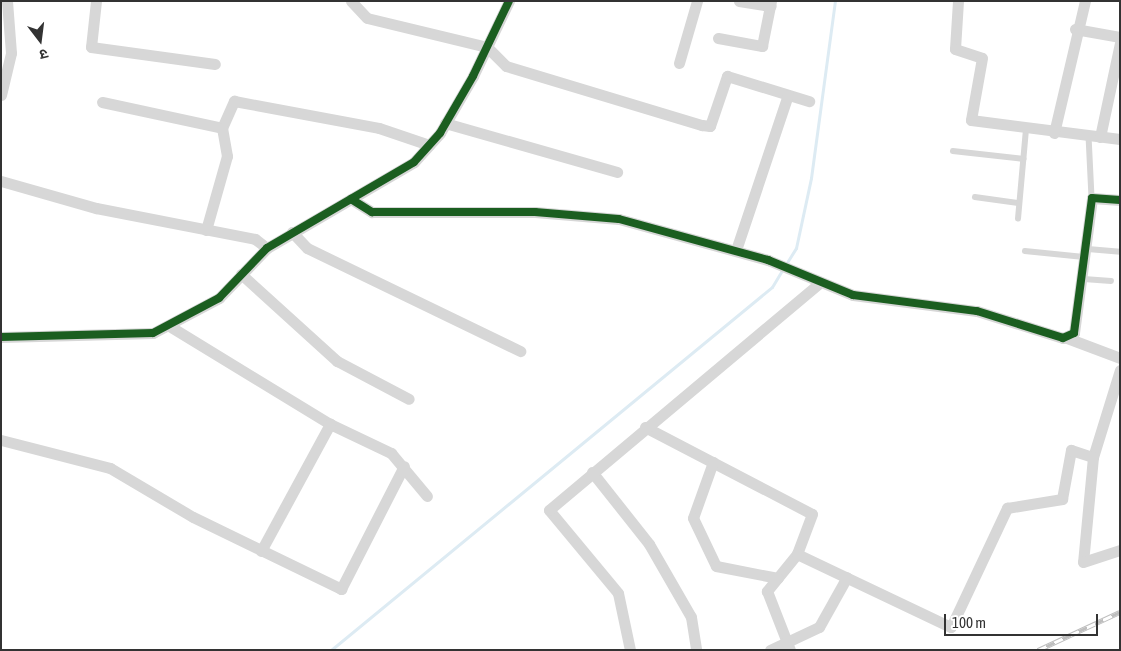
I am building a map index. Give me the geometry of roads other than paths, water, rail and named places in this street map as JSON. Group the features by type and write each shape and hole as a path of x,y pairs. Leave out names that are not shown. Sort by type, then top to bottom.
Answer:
{"street":[{"path":"1,94 11,53 7,1"},
{"path":"96,1 91,47 215,64"},
{"path":"352,1 367,18 487,47 506,66 702,125 710,126 727,76 809,102"},
{"path":"1,336 121,335 171,327 218,298 266,248 414,162 445,123 487,47 509,1"},
{"path":"679,63 697,1"},
{"path":"718,38 762,46 771,4 739,1"},
{"path":"958,1 955,49 982,58 971,120 1026,130 1120,139"},
{"path":"1054,132 1075,29 1085,1"},
{"path":"1075,29 1120,37"},
{"path":"1095,137 1120,44"},
{"path":"736,250 788,95"},
{"path":"102,102 222,128"},
{"path":"206,230 227,156 222,128 234,102 379,128 429,145"},
{"path":"445,123 617,172"},
{"path":"1,181 96,208 255,240 266,248"},
{"path":"1067,338 1074,333 1084,279 1092,198 1120,200"},
{"path":"351,199 372,212 535,212 619,219 768,260 818,284 853,296 977,312 1067,338 1120,358"},
{"path":"292,232 307,248 520,351"},
{"path":"242,274 337,362 408,399"},
{"path":"630,650 618,593 549,510 645,427 818,284"},
{"path":"171,327 330,424 391,453 404,466 427,496"},
{"path":"1120,370 1093,457 1083,562 1120,550"},
{"path":"261,551 330,424"},
{"path":"645,427 812,514 797,554 767,591 789,646"},
{"path":"1,440 110,468 261,551 340,589 404,466"},
{"path":"797,554 951,627 1007,508 1062,499 1072,450 1093,457"},
{"path":"713,462 693,518 716,566 778,578"},
{"path":"592,472 649,544 691,617 696,650"},
{"path":"770,650 789,646 818,628 847,577"}],"lane":[{"path":"1018,219 1026,130"},
{"path":"1092,198 1095,137"},
{"path":"953,151 1024,158"},
{"path":"975,197 1019,203"},
{"path":"1025,252 1120,252"},
{"path":"1084,279 1111,281"}],"waterway":[{"path":"786,264 796,248 811,178 835,1"},
{"path":"331,650 772,287 783,269"}],"railway":[{"path":"1038,650 1120,612"}]}
